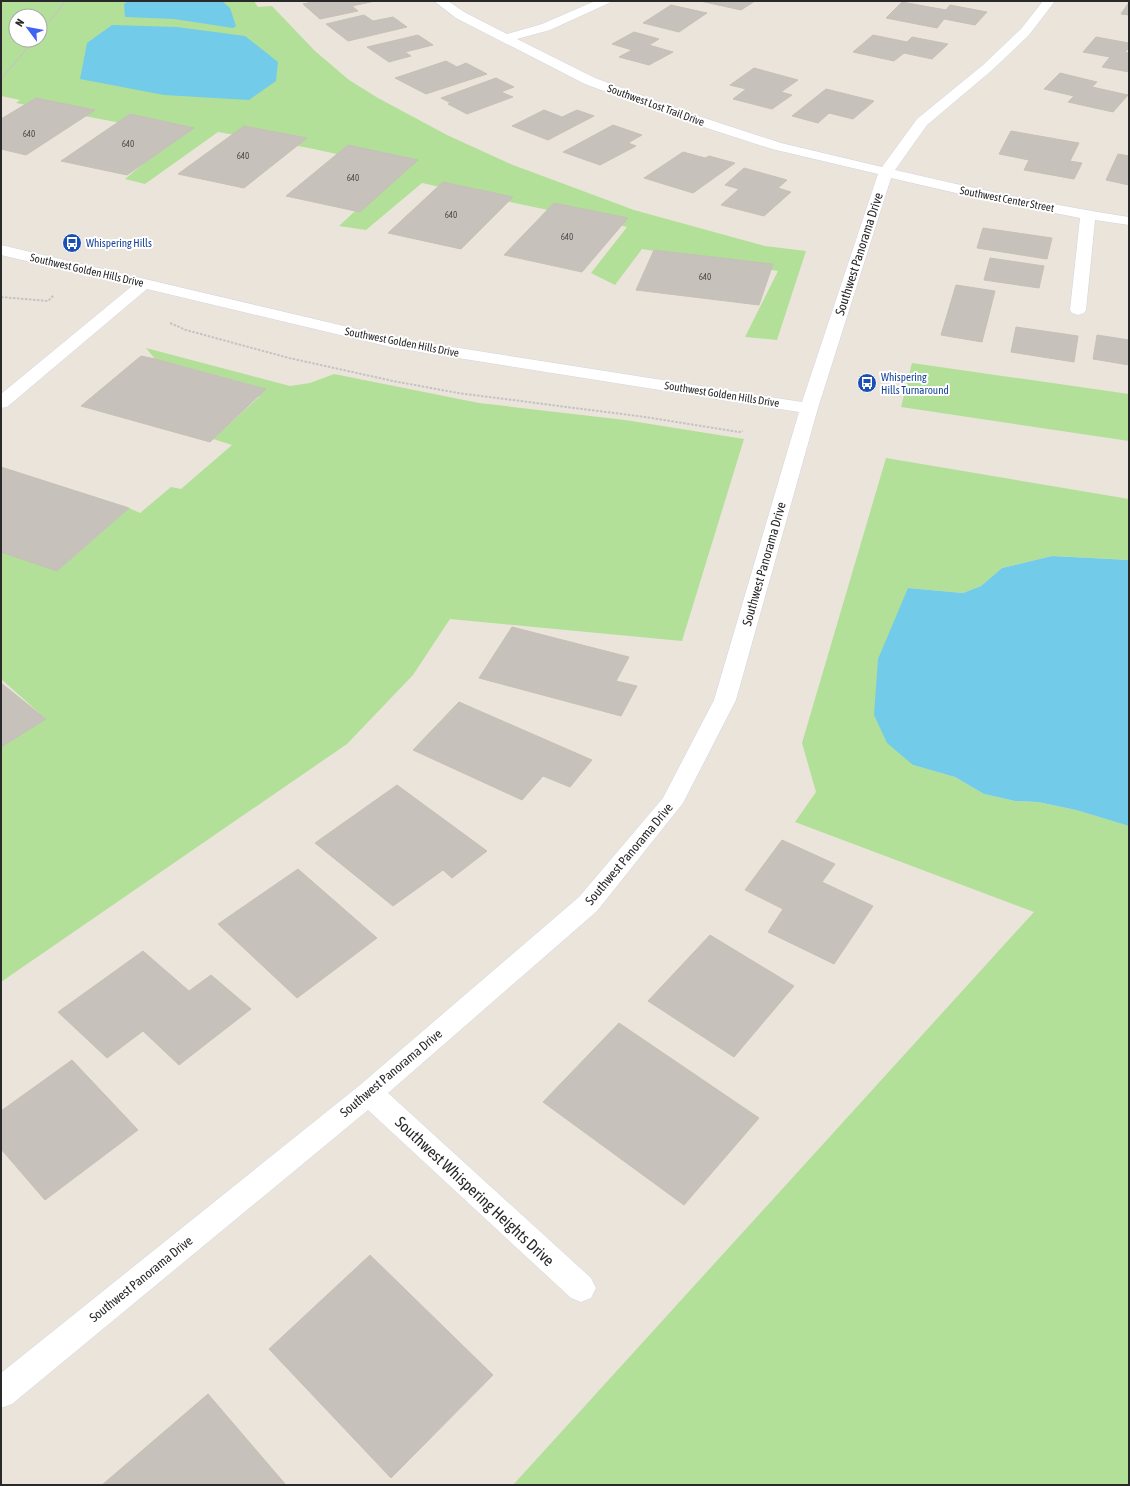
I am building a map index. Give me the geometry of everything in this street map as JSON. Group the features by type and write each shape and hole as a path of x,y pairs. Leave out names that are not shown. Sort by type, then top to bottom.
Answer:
{"street":[{"name":"Southwest Lost Trail Drive","path":"440,1 460,15 590,81 684,116 777,146 886,172"},
{"path":"506,38 546,27 605,1"},
{"name":"Southwest Panorama Drive","path":"1,1393 368,1093 588,904 672,804 725,700 809,408 886,172 922,122 987,68 1025,32 1049,1"},
{"name":"Southwest Center Street","path":"886,172 969,192 1088,215 1129,220"},
{"path":"1078,310 1088,215"},
{"name":"Southwest Golden Hills Drive","path":"1,250 395,342 809,408"},
{"path":"1,403 144,284"},
{"name":"Southwest Whispering Heights Drive","path":"368,1093 581,1288"}],"path":[{"path":"48,22 66,1"},
{"path":"1,79 27,48"},
{"path":"1,297 48,300 54,295 117,305"}],"green space":[{"path":"2,1 254,1 258,7 272,6 315,51 349,80 378,98 447,135 513,165 634,210 765,246 806,251 777,340 745,337 778,271 642,249 615,285 591,273 627,227 422,183 366,230 339,226 401,168 309,148 218,132 145,184 125,179 179,134 16,103 20,100 1,96"},
{"path":"146,348 290,386 310,383 334,374 479,403 625,420 744,439 682,641 450,619 413,675 347,744 1,982 1,746 46,719 1,679 1,551 57,571 129,508 140,513 171,487 181,489 232,445 213,439 259,397 256,386 155,359"},
{"path":"912,363 1129,394 1129,441 901,407"},
{"path":"886,458 1129,499 1129,560 1052,556 1002,568 981,586 963,593 908,588 913,765 955,777 984,794 1015,801 1038,802 1076,810 1129,826 1129,1485 513,1485 1034,912 795,822 816,792 802,743"}],"water":[{"path":"128,1 222,1 230,8 236,26 233,28 174,19 125,17 124,4"},
{"path":"112,25 177,27 245,36 278,62 276,81 249,100 164,95 80,79 87,43"},
{"path":"1052,556 1129,560 1129,826 1076,810 1038,802 1015,801 984,794 955,777 913,765 887,743 874,715 878,659 908,588 963,593 981,586 1002,568"}],"building":[{"path":"316,1 375,1 352,6 358,11 320,19 303,4"},
{"path":"700,1 755,1 741,10"},
{"path":"902,2 946,10 950,5 987,12 975,25 944,19 937,28 886,18"},
{"path":"1129,2 1129,15 1121,14"},
{"path":"671,5 707,13 679,32 643,23"},
{"path":"364,15 373,21 393,17 407,27 348,41 326,24"},
{"path":"634,32 659,39 649,45 673,52 649,65 619,57 632,50 612,44"},
{"path":"418,35 433,45 405,52 411,56 389,62 367,47"},
{"path":"873,35 907,42 912,37 948,44 932,59 904,53 894,61 853,52"},
{"path":"1096,37 1129,43 1129,48 1125,52 1129,53 1129,72 1102,67 1110,57 1083,52"},
{"path":"446,61 457,67 466,63 487,74 426,94 395,78"},
{"path":"754,68 798,80 781,92 792,95 772,109 733,99 746,89 730,85"},
{"path":"1060,73 1097,82 1092,87 1128,95 1113,112 1068,102 1074,96 1044,89"},
{"path":"496,78 514,87 501,92 513,97 467,114 448,104 451,103 441,98"},
{"path":"826,89 874,101 853,119 829,113 818,123 792,116"},
{"path":"36,98 95,110 26,155 1,149 1,119"},
{"path":"544,110 562,117 577,110 594,116 548,140 512,126"},
{"path":"130,114 194,128 127,175 61,161"},
{"path":"613,125 642,135 628,143 636,146 600,165 563,152"},
{"path":"244,126 307,138 244,188 178,174"},
{"path":"1011,131 1079,143 1070,161 1082,163 1074,179 1024,170 1029,160 999,154"},
{"path":"348,145 418,160 360,212 286,196"},
{"path":"683,152 705,158 709,156 735,163 693,193 644,178"},
{"path":"1118,154 1129,156 1129,185 1106,180"},
{"path":"744,168 787,180 778,188 791,192 764,216 721,205 739,189 725,185"},
{"path":"443,182 513,197 461,249 388,233"},
{"path":"554,203 628,218 582,272 504,255"},
{"path":"983,228 1052,238 1047,259 977,248"},
{"path":"654,250 773,264 759,305 636,290"},
{"path":"990,258 1044,266 1039,288 984,280"},
{"path":"956,285 995,291 982,342 941,335"},
{"path":"1016,327 1078,336 1074,362 1011,352"},
{"path":"1097,335 1129,340 1129,365 1093,359"},
{"path":"141,356 266,389 210,442 81,406"},
{"path":"1,467 129,508 57,571 1,552"},
{"path":"512,627 629,657 616,681 637,686 621,716 479,678"},
{"path":"1,683 46,719 1,747"},
{"path":"459,702 592,760 570,787 543,776 522,800 413,750"},
{"path":"397,785 487,851 452,878 443,870 393,906 315,843"},
{"path":"782,840 835,864 822,882 873,906 834,964 768,932 783,909 745,890"},
{"path":"298,869 377,938 297,998 218,924"},
{"path":"710,935 794,986 734,1057 648,1001"},
{"path":"143,951 189,991 211,975 251,1009 179,1065 143,1031 107,1058 58,1012"},
{"path":"619,1023 759,1118 684,1205 543,1102"},
{"path":"72,1060 138,1130 45,1200 1,1149 1,1111"},
{"path":"370,1255 493,1375 391,1478 269,1349"},
{"path":"208,1394 286,1485 102,1485"}],"place":[{"name":"Whispering Hills","path":"72,243"},
{"name":"Whispering Hills Turnaround","path":"867,383"}]}
